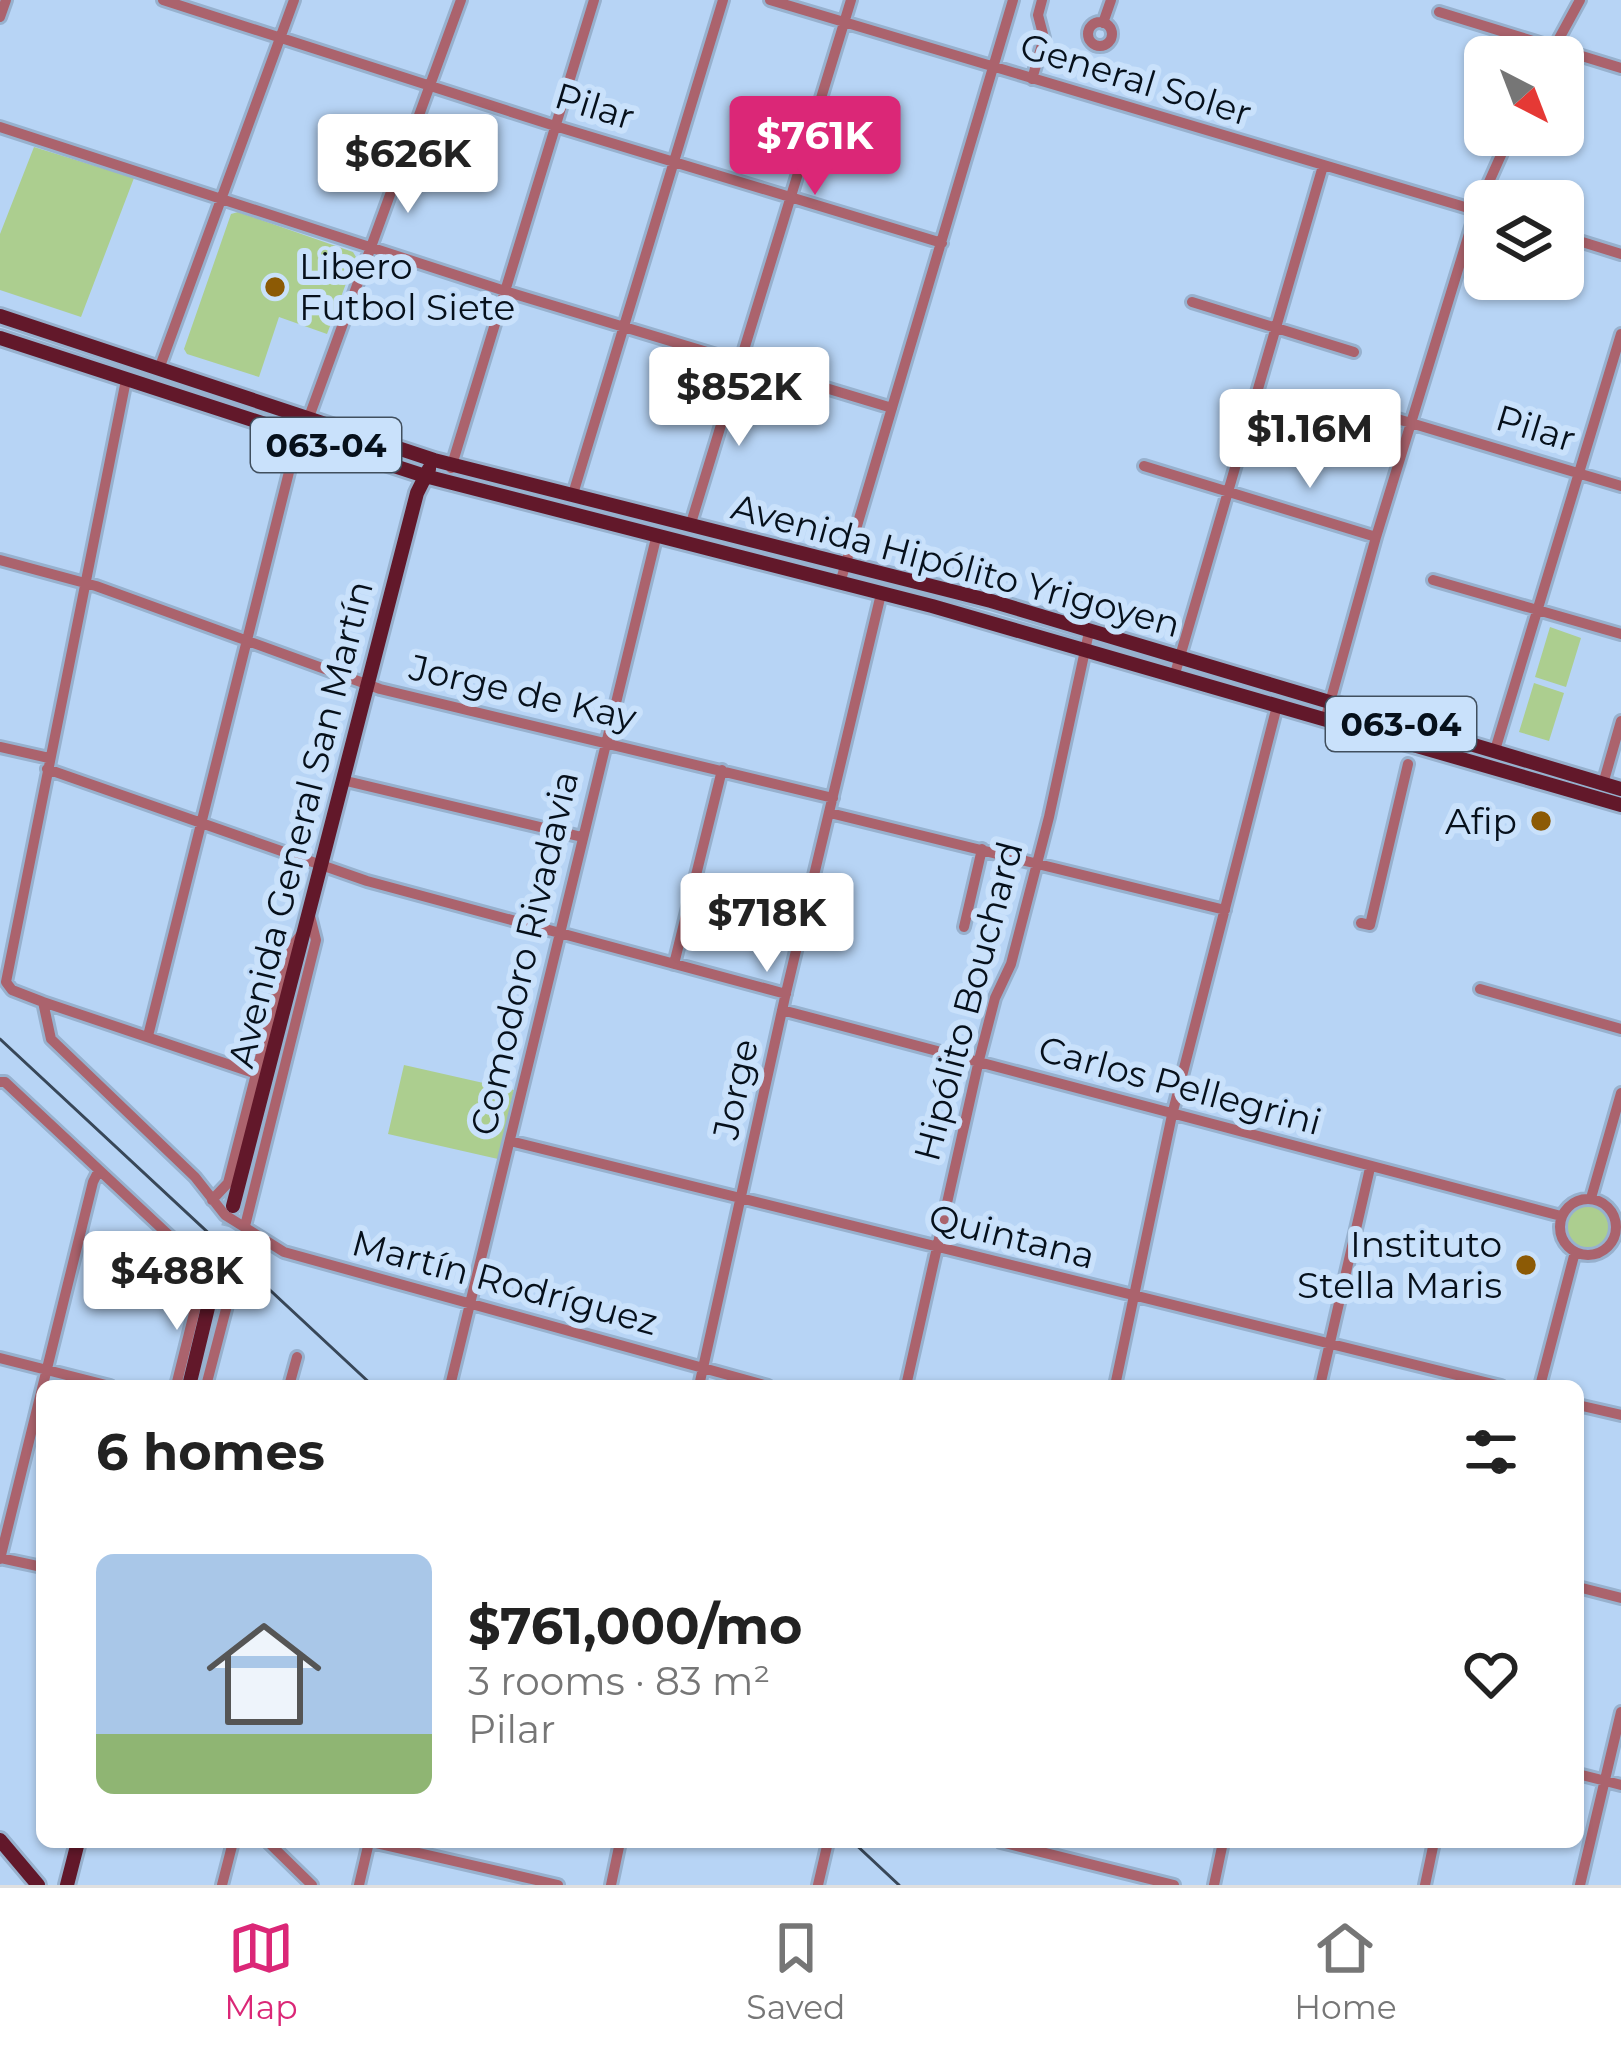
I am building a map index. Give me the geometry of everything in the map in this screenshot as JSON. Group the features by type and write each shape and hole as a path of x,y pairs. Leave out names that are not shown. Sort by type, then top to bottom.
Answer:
{"main road":[{"name":"Avenida Hipólito Yrigoyen","path":"0,316 434,460 991,601 1621,789"},
{"name":"Avenida Hipólito Yrigoyen","path":"0,338 424,476 881,593 1621,805"},
{"name":"Avenida General San Martín","path":"237,1217 365,684 416,493 434,460"},
{"path":"191,1380 215,1285"},
{"path":"0,1840 38,1885"},
{"path":"67,1885 76,1848"}],"street":[{"path":"0,17 6,0"},
{"name":"Pilar","path":"164,0 555,126 942,243"},
{"path":"159,369 295,0"},
{"path":"309,417 461,0"},
{"path":"445,482 594,0"},
{"path":"573,494 723,0"},
{"name":"General Soler","path":"770,0 1464,207"},
{"path":"692,523 851,0"},
{"path":"840,583 1013,0"},
{"path":"1032,79 1044,38 1037,15 1042,0"},
{"path":"1103,22 1111,0"},
{"path":"1561,36 1580,0"},
{"path":"1439,12 1507,36"},
{"path":"1584,59 1621,68"},
{"path":"0,127 505,291 892,408"},
{"path":"1174,676 1324,166"},
{"path":"1584,243 1621,254"},
{"path":"1325,721 1376,537 1464,261"},
{"path":"1192,302 1354,352"},
{"path":"1496,750 1621,334"},
{"path":"126,380 5,982 43,1006 254,1073"},
{"name":"Pilar","path":"1364,409 1621,486"},
{"path":"148,1036 298,436"},
{"path":"1144,466 1376,537"},
{"name":"Comodoro Rivadavia","path":"452,1380 657,534"},
{"name":"Jorge de Kay","path":"0,560 86,583 365,684 833,798"},
{"path":"1433,580 1621,634"},
{"name":"Jorge","path":"700,1380 881,593"},
{"name":"Hipólito Bouchard","path":"907,1380 979,1060 995,998 1011,964 1089,632"},
{"path":"1116,1380 1172,1115 1277,706"},
{"path":"1603,784 1621,721"},
{"path":"0,747 321,867 786,994"},
{"path":"1361,923 1370,925 1408,764"},
{"path":"674,964 722,770"},
{"path":"342,780 582,836"},
{"path":"830,813 1225,910"},
{"path":"964,927 982,849"},
{"path":"212,1200 228,1183 286,953 307,923 316,940 237,1217"},
{"path":"1480,989 1621,1029"},
{"name":"Martín Rodríguez","path":"43,1006 51,1039 195,1177 212,1200 266,1244 746,1380"},
{"name":"Carlos Pellegrini","path":"782,1010 1561,1216"},
{"path":"3,1082 205,1269 215,1285 231,1290 208,1380"},
{"path":"1591,1198 1621,1093"},
{"name":"Quintana","path":"510,1141 1476,1380"},
{"path":"1321,1380 1370,1168"},
{"path":"43,1380 99,1170"},
{"path":"1591,1198 1613,1212 1619,1230 1598,1253 1575,1252 1560,1233 1561,1216 1573,1202 1591,1198"},
{"path":"1542,1380 1575,1252"},
{"path":"177,1380 205,1269"},
{"path":"0,1358 87,1380"},
{"path":"291,1380 297,1358"},
{"path":"1584,1406 1621,1415"},
{"path":"36,1410 0,1558 36,1566"},
{"path":"1584,1589 1621,1598"},
{"path":"1580,1885 1621,1712"},
{"path":"1584,1776 1621,1785"},
{"path":"222,1885 231,1848"},
{"path":"274,1848 312,1885"},
{"path":"358,1885 368,1848"},
{"path":"396,1848 558,1885"},
{"path":"611,1885 619,1848"},
{"path":"818,1885 827,1848"},
{"path":"1029,1848 1174,1885"},
{"path":"1214,1885 1222,1848"},
{"path":"1425,1885 1433,1848"}],"green space":[{"path":"34,147 134,178 81,317 0,290 0,234"},
{"name":"Libero Futbol Siete","path":"238,212 353,252 356,257 327,334 279,317 259,377 187,354 184,349 231,214"},
{"path":"1550,627 1581,638 1566,687 1535,677"},
{"path":"1534,683 1564,693 1549,741 1519,732"},
{"path":"404,1065 514,1090 498,1159 388,1134"},
{"path":"1588,1205 1605,1211 1611,1228 1605,1245 1588,1251 1571,1245 1565,1228 1571,1211"}],"tunnel":[{"path":"213,1288 232,1211"}],"railway":[{"path":"0,1039 367,1380"},
{"path":"859,1848 899,1885"}],"place":[{"name":"Libero Futbol Siete","path":"275,287"},
{"name":"Afip","path":"1541,821"},
{"name":"Instituto Stella Maris","path":"1526,1265"}]}
